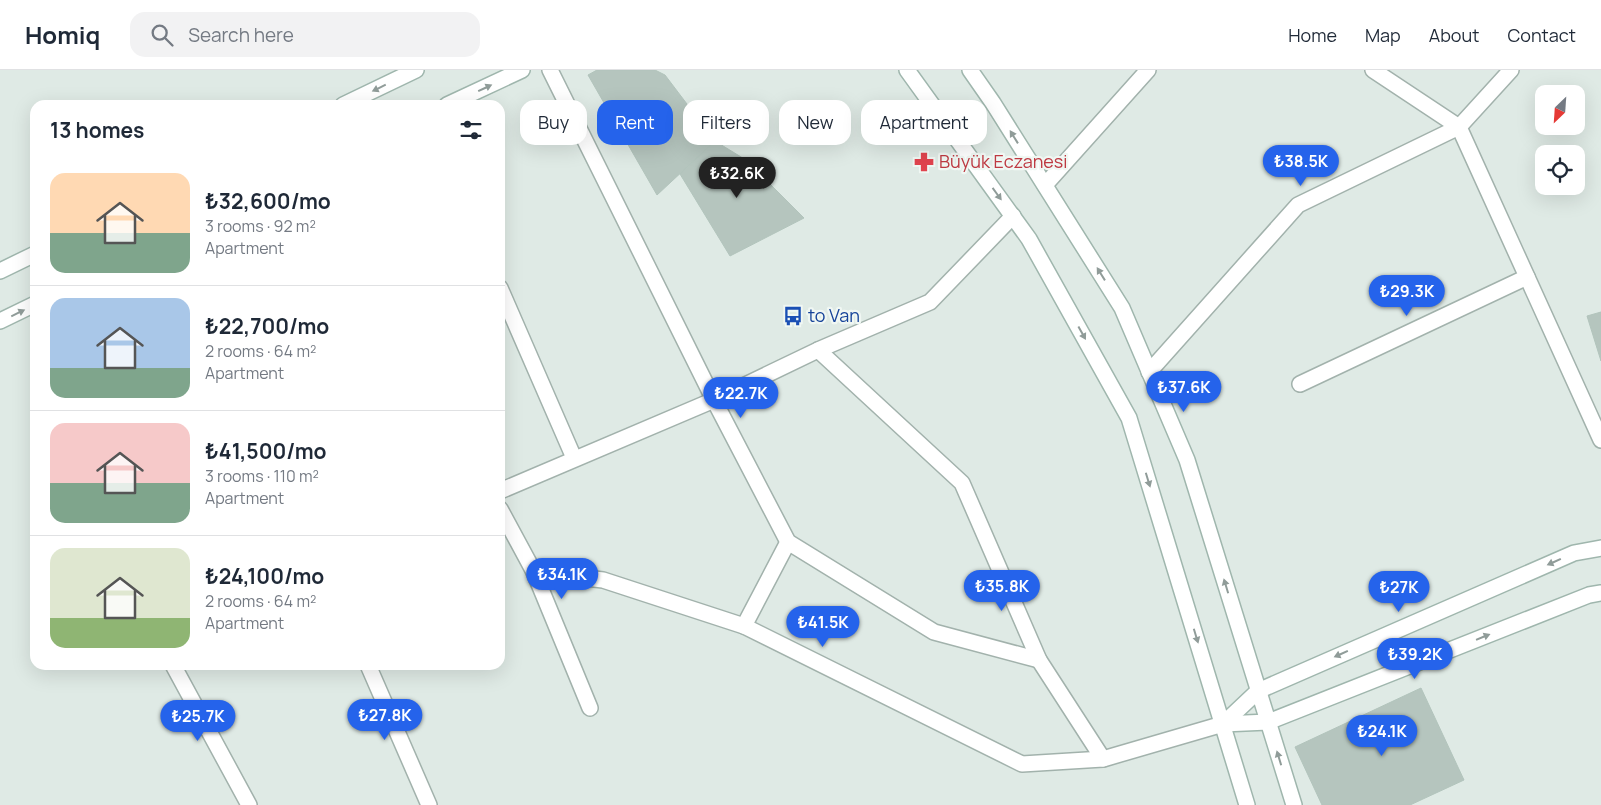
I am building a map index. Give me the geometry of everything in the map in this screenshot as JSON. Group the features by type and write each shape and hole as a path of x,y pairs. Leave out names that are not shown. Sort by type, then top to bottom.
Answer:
{"street":[{"path":"353,100 416,70"},
{"path":"458,100 522,70"},
{"path":"550,70 714,400 788,542 934,632 1039,660"},
{"path":"907,70 1029,238 1129,418 1247,805"},
{"path":"970,70 994,103 1122,308 1188,460 1294,805"},
{"path":"1045,185 1148,70"},
{"path":"1373,70 1459,127 1601,440"},
{"path":"1150,372 1298,205 1459,127 1511,70"},
{"path":"505,489 714,400 818,350 930,302 1013,216"},
{"path":"0,270 30,256"},
{"path":"1300,384 1527,276"},
{"path":"505,299 574,458"},
{"path":"0,321 30,306"},
{"path":"818,350 962,483 1039,660 1103,759"},
{"path":"505,518 534,572 590,708"},
{"path":"744,626 788,542"},
{"path":"1223,724 1258,690 1574,553 1601,548"},
{"path":"534,572 603,580 744,626 1022,764 1103,759 1223,724 1268,722 1589,595 1601,593"},
{"path":"176,670 249,805"},
{"path":"370,670 429,805"}],"building":[{"path":"597,70 655,70 665,75 684,100 683,145 711,145 657,195 628,145 673,145 673,100 602,100 588,75"},
{"path":"711,145 722,145 746,160 804,218 730,256 680,174"},
{"path":"1601,312 1601,361 1587,316"},
{"path":"1421,688 1464,780 1410,805 1322,805 1295,747"}],"place":[{"name":"Büyük Eczanesi","path":"924,162"},
{"name":"to Van","path":"793,316"}]}
